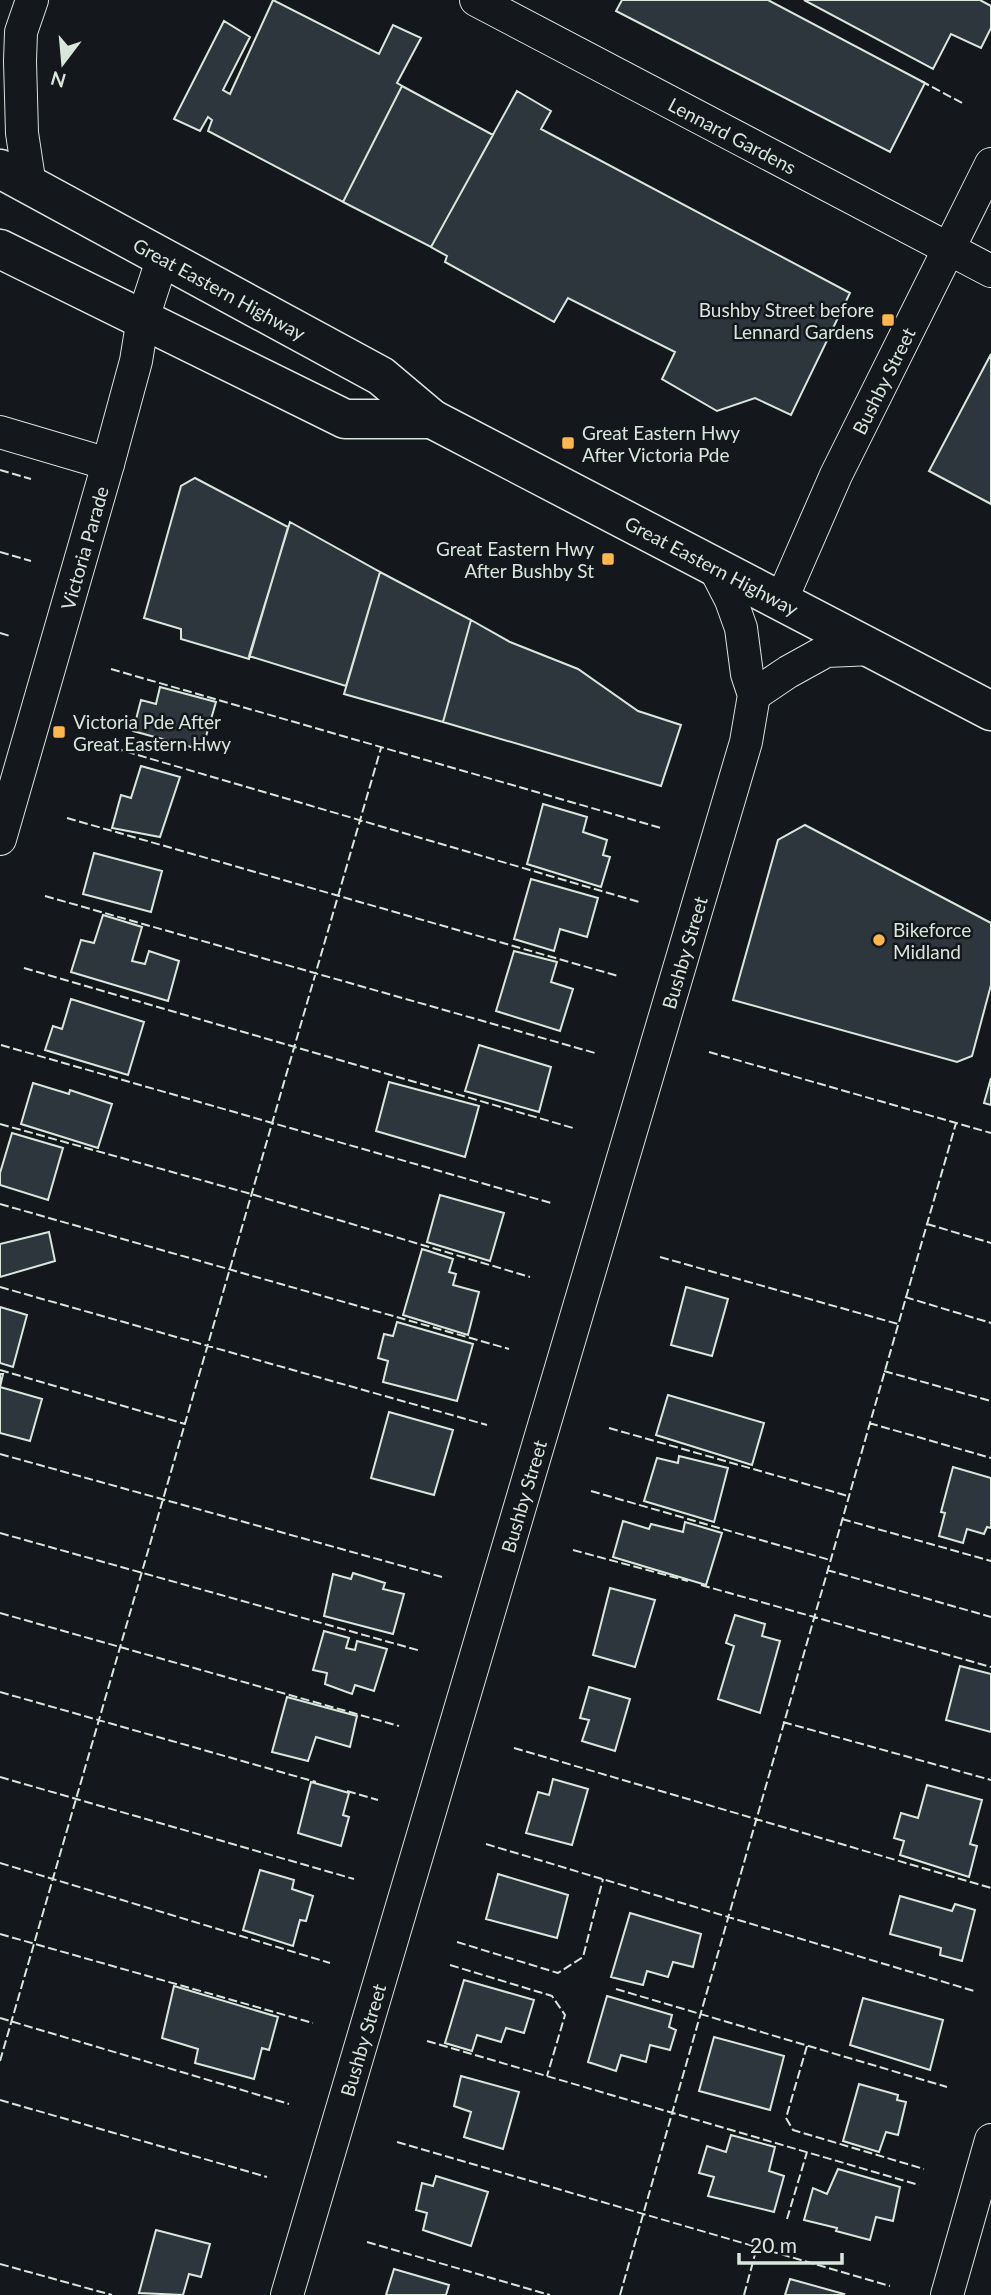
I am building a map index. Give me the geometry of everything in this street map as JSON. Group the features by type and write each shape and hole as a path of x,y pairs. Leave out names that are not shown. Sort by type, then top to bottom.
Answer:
{"highway":[{"name":"Great Eastern Highway","path":"15,177 381,376 432,419 991,711"},
{"name":"Great Eastern Highway","path":"0,249 345,419 432,419"}],"street":[{"path":"15,177 22,133 11,42 32,0"},
{"name":"Lennard Gardens","path":"476,0 523,11 991,271"},
{"name":"Bushby Street","path":"781,601 836,475 991,164"},
{"name":"Victoria Parade","path":"0,839 108,464 136,361 143,318 163,257"},
{"path":"0,432 108,464"},
{"name":"Bushby Street","path":"287,2295 744,747 754,695 747,674 741,628 731,600 714,567"},
{"path":"754,695 826,651 873,649"},
{"path":"947,2295 991,2140"}],"building":[{"path":"273,0 379,54 393,25 421,38 397,83 402,86 343,202 208,131 212,120 208,117 200,131 174,119 224,21 250,37 223,90 230,94"},
{"path":"622,0 768,0 925,83 890,152 616,11"},
{"path":"804,0 980,0 991,6 991,28 981,48 951,34 933,69"},
{"path":"402,86 493,135 431,247 343,202"},
{"path":"517,91 551,111 541,129 850,293 791,415 755,398 717,411 662,379 675,352 568,298 554,322 445,262 447,256 431,247"},
{"path":"991,354 991,504 929,471"},
{"path":"195,478 288,527 249,659 181,639 181,629 144,618 181,486"},
{"path":"290,522 380,572 346,686 249,656"},
{"path":"380,572 471,620 443,722 344,694"},
{"path":"471,620 510,642 578,669 638,711 681,725 661,786 443,722"},
{"path":"160,687 216,702 202,750 133,731 141,700 156,704"},
{"path":"141,766 180,777 160,837 112,828 121,795 131,798"},
{"path":"543,804 587,817 583,832 607,840 603,855 610,857 601,887 527,864"},
{"path":"805,825 991,923 991,985 972,1056 957,1062 733,1000 778,840"},
{"path":"94,853 162,871 151,912 83,894"},
{"path":"531,879 598,898 587,937 560,929 554,951 514,939"},
{"path":"103,915 142,927 132,961 145,964 149,951 179,961 168,1001 71,972 81,940 94,943"},
{"path":"514,951 557,962 551,982 573,989 560,1031 496,1011"},
{"path":"71,999 144,1022 128,1075 45,1050 53,1026 62,1029"},
{"path":"479,1045 551,1067 539,1112 465,1091"},
{"path":"991,1078 991,1105 984,1103"},
{"path":"389,1082 479,1106 465,1157 376,1131"},
{"path":"33,1083 69,1094 70,1090 112,1104 98,1148 21,1124"},
{"path":"12,1133 63,1148 48,1200 0,1185 0,1173"},
{"path":"440,1195 504,1213 490,1261 427,1242"},
{"path":"49,1232 55,1261 0,1277 0,1244"},
{"path":"422,1249 453,1259 449,1272 456,1274 453,1285 479,1292 468,1335 403,1315"},
{"path":"686,1287 728,1299 712,1356 671,1345"},
{"path":"0,1307 27,1315 13,1367 0,1363"},
{"path":"397,1322 473,1344 457,1401 383,1382 388,1361 378,1358 384,1334 393,1336"},
{"path":"0,1387 42,1399 30,1441 0,1433"},
{"path":"668,1395 764,1423 752,1465 656,1435"},
{"path":"389,1412 453,1430 434,1495 371,1478"},
{"path":"679,1456 728,1468 714,1522 644,1501 657,1458 678,1463"},
{"path":"953,1467 991,1478 991,1528 987,1527 984,1534 967,1529 963,1543 939,1536 945,1513 941,1512"},
{"path":"623,1521 649,1529 651,1524 683,1532 685,1522 722,1533 706,1585 613,1557"},
{"path":"353,1573 385,1583 383,1589 404,1594 393,1634 324,1616 333,1574 351,1579"},
{"path":"610,1588 655,1600 635,1667 593,1655"},
{"path":"735,1615 765,1624 762,1636 780,1641 760,1713 718,1699 734,1646 726,1643"},
{"path":"324,1631 349,1638 346,1648 355,1650 357,1641 387,1649 374,1691 355,1685 352,1694 325,1684 327,1673 313,1670"},
{"path":"960,1666 991,1674 991,1732 946,1720"},
{"path":"589,1687 630,1699 615,1751 582,1741 589,1720 580,1718"},
{"path":"287,1697 357,1716 350,1747 316,1737 308,1761 272,1752"},
{"path":"553,1779 588,1789 572,1845 526,1833 538,1792 549,1795"},
{"path":"311,1782 349,1793 343,1815 349,1817 341,1846 298,1833"},
{"path":"927,1785 982,1800 970,1844 977,1846 969,1877 900,1855 904,1841 894,1838 901,1813 918,1818"},
{"path":"260,1870 294,1880 292,1889 313,1896 306,1921 300,1920 293,1946 243,1930"},
{"path":"498,1874 568,1895 557,1938 486,1919"},
{"path":"900,1896 952,1911 955,1904 975,1910 962,1961 940,1955 941,1948 890,1934"},
{"path":"630,1913 701,1934 693,1967 673,1962 668,1977 647,1971 643,1985 611,1977"},
{"path":"464,1980 534,2000 524,2033 506,2028 501,2042 477,2035 472,2051 445,2043"},
{"path":"174,1986 278,2017 269,2050 262,2048 254,2079 195,2063 198,2049 162,2038"},
{"path":"607,1996 672,2015 669,2027 676,2030 670,2050 650,2045 646,2062 621,2055 616,2071 588,2062"},
{"path":"863,1998 943,2020 930,2070 850,2045"},
{"path":"714,2037 784,2056 770,2110 699,2091"},
{"path":"461,2076 519,2092 503,2149 464,2137 471,2112 454,2106"},
{"path":"859,2084 898,2095 897,2100 906,2102 898,2135 886,2132 879,2152 843,2141"},
{"path":"731,2135 775,2147 769,2171 784,2176 774,2212 708,2196 714,2177 699,2173 707,2146 726,2152"},
{"path":"838,2169 900,2187 893,2221 876,2217 870,2240 804,2220 813,2188 827,2194"},
{"path":"436,2176 488,2192 471,2246 423,2230 427,2213 416,2210 422,2183 433,2186"},
{"path":"156,2230 210,2244 201,2277 189,2274 183,2295 139,2293"},
{"path":"394,2269 449,2285 446,2295 386,2295"},
{"path":"790,2279 844,2294 785,2295"}],"fence":[{"path":"921,81 964,104"},
{"path":"0,470 31,479"},
{"path":"0,552 31,561"},
{"path":"0,633 10,636"},
{"path":"111,669 661,828"},
{"path":"90,741 639,902"},
{"path":"0,2061 381,748"},
{"path":"67,818 618,976"},
{"path":"45,896 595,1053"},
{"path":"24,968 573,1128"},
{"path":"1,1045 551,1203"},
{"path":"709,1052 991,1133"},
{"path":"620,2295 956,1123"},
{"path":"0,1124 251,1194 530,1277"},
{"path":"0,1204 509,1349"},
{"path":"927,1224 991,1243"},
{"path":"660,1257 898,1324"},
{"path":"0,1287 487,1425"},
{"path":"905,1297 991,1323"},
{"path":"0,1370 185,1424"},
{"path":"884,1371 991,1401"},
{"path":"869,1423 991,1458"},
{"path":"609,1428 848,1496"},
{"path":"0,1454 442,1577"},
{"path":"591,1491 830,1560"},
{"path":"842,1519 991,1561"},
{"path":"0,1533 421,1651"},
{"path":"573,1550 688,1581"},
{"path":"827,1570 991,1617"},
{"path":"701,1585 991,1667"},
{"path":"0,1613 399,1726"},
{"path":"0,1692 316,1782"},
{"path":"783,1722 991,1780"},
{"path":"514,1748 991,1888"},
{"path":"0,1777 354,1879"},
{"path":"347,1791 378,1800"},
{"path":"486,1844 974,1991"},
{"path":"0,1863 330,1963"},
{"path":"457,1942 558,1973 583,1957 603,1879"},
{"path":"0,1934 313,2023"},
{"path":"450,1965 552,1996 565,2015 547,2076"},
{"path":"616,1989 947,2087"},
{"path":"0,2018 289,2104"},
{"path":"427,2041 919,2185"},
{"path":"807,2046 786,2118 793,2130 924,2169"},
{"path":"0,2100 267,2177"},
{"path":"397,2142 890,2286"},
{"path":"787,2219 807,2152"},
{"path":"367,2242 550,2295"},
{"path":"744,2295 757,2247"},
{"path":"0,2264 112,2295"}],"place":[{"name":"Bushby Street before Lennard Gardens","path":"888,320"},
{"name":"Great Eastern Hwy After Victoria Pde","path":"568,443"},
{"name":"Great Eastern Hwy After Bushby St","path":"608,559"},
{"name":"Victoria Pde After Great Eastern Hwy","path":"59,732"},
{"name":"Bikeforce Midland","path":"879,940"}]}
